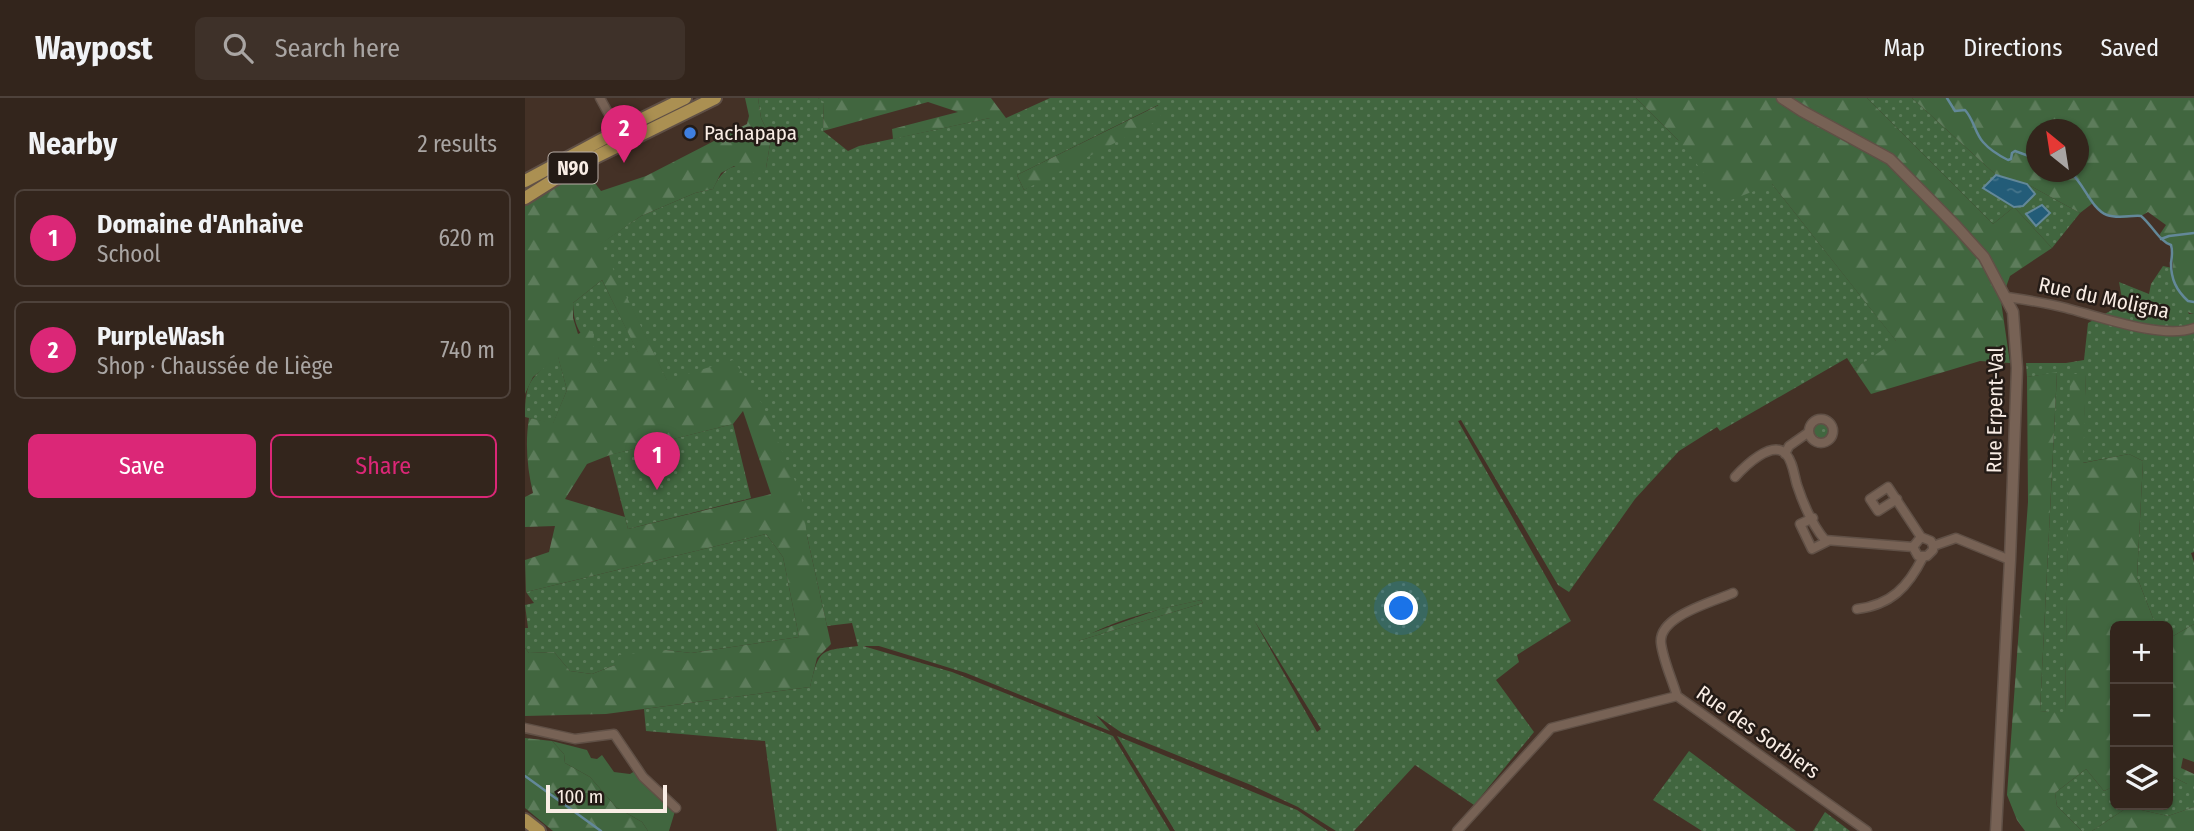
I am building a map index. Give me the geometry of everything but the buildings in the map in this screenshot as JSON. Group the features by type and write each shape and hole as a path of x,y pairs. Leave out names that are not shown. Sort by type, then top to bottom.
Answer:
{"main road":[{"name":"N90","path":"525,198 620,136 685,98"},
{"name":"N90","path":"525,180 620,136 714,98"},
{"path":"525,820 537,830"}],"street":[{"path":"600,98 620,136"},
{"name":"Rue Erpent-Val","path":"1783,98 1891,159 1984,257 2013,312 2017,368 1996,831"},
{"name":"Rue du Moligna","path":"2007,297 2037,301 2116,323 2164,330 2188,331 2194,328"},
{"path":"1809,432 1789,446 1786,454 1820,534 1828,541"},
{"path":"1735,477 1746,465 1767,451 1774,449 1786,454"},
{"path":"1857,608 1876,607 1896,594 1914,575 1923,557 1931,554 1931,541 1921,537 1897,499"},
{"path":"1813,518 1800,524 1812,549 1828,541 1913,547"},
{"path":"1921,537 1914,542 1913,547 1914,552 1923,557"},
{"path":"1933,546 1956,538 2010,560"},
{"path":"1677,696 1660,641 1664,627 1674,618 1733,593"},
{"name":"Rue des Sorbiers","path":"1457,831 1551,727 1677,696 1867,831"},
{"path":"525,728 575,738 614,734 643,777 676,808"}],"green space":[{"path":"745,98 758,98 761,118 771,138 766,168 748,175 734,166 721,173 713,189 695,193 641,216 601,244 667,380 733,360 757,393 802,497 807,536 831,644 817,658 810,687 606,714 525,716 525,648 529,653 554,652 570,671 592,674 615,665 619,655 666,650 691,653 799,637 783,557 766,534 526,592 525,560 549,552 555,526 525,527 525,497 533,493 527,456 529,418 553,423 567,390 558,357 533,377 525,394 525,205 584,169 601,191 646,176 747,124 749,116","holes":["602,280 638,353 600,363 593,347 594,334 588,329 578,334 573,318 573,303","743,411 771,494 628,529 625,517 565,499 587,464 610,455 733,424"]},
{"path":"758,98 818,98 824,101 823,131 848,151 859,146 990,118 1006,118 1050,98 1636,98 1678,140 1772,184 1897,342 1854,369 1847,358 1720,431 1717,427 1679,451 1635,499 1569,592 1558,585 1461,420 1458,421 1571,621 1517,655 1519,662 1496,680 1534,732 1474,805 1415,765 1354,831 1336,831 1298,807 1122,733 1096,715 1110,731 966,673 879,646 863,646 952,672 1113,736 1170,831 777,831 765,741 646,731 644,709 810,687 816,665 823,654 835,649 858,646 852,623 827,626 807,536 735,368 673,393 600,244 641,216 695,193 713,189 728,169 740,166 766,168 771,138 761,118","holes":["1159,105 1024,190 1017,175","1201,600 1203,603 1078,641 1122,621","1254,620 1321,729 1317,732"]},
{"path":"818,98 991,98 1006,118 990,118 893,139 892,129 958,112 928,102 823,131 824,102"},
{"path":"1636,98 1778,98 1791,109 1795,100 1793,98 1867,98 1993,224 2014,207 2052,248 2010,276 2001,301 2010,363 1980,361 1871,394 1854,369 1896,341 1772,184 1726,202 1678,140"},
{"path":"1867,98 1912,98 1996,175 1984,188 2035,194 2027,184 2080,213 2052,248 2014,207 1993,224"},
{"path":"1912,98 2194,98 2194,314 2186,311 2177,296 2173,275 2173,247 2161,239 2160,234 2166,225 2148,212 2141,216 2125,218 2102,211 2093,203 2080,213 2027,184 1996,175"},
{"path":"1159,105 1161,119 1024,190 1017,175"},
{"path":"2163,266 2172,268 2177,290 2189,314 2194,314 2194,552 2191,553 2194,562 2194,624 2173,636 2173,621 2154,621 2137,577 2143,461 2129,454 2082,463 2086,374 2071,374 2065,714 2040,711 2057,373 2027,377 2026,363 2084,360 2088,323 2123,304 2119,282 2149,294 2151,284"},
{"path":"602,280 639,354 600,364 579,330 573,303"},
{"path":"558,356 567,390 553,424 525,417 526,395 531,381"},
{"path":"2057,372 2040,711 2065,713 2070,374 2086,374 2083,463 2129,454 2143,461 2137,577 2154,621 2110,621 2110,788 2104,791 2086,769 2055,793 2057,806 2082,831 2025,831 2017,820 2007,795 2028,502 2027,377"},
{"path":"1821,423 1827,425 1827,437 1821,439 1815,437 1813,431 1815,425"},
{"path":"733,424 751,498 628,529 609,455"},
{"path":"766,534 783,557 799,637 691,653 666,650 592,674 570,671 554,652 529,653 525,648 525,628 528,628 525,605 534,603 526,592"},
{"path":"1201,600 1203,603 1078,641 1072,640 1160,609"},
{"path":"2194,624 2194,762 2183,758 2181,768 2194,774 2194,784 2187,784 2173,777 2173,636"},
{"path":"1117,736 1297,810 1328,831 1175,831"},
{"path":"525,738 552,741 564,754 565,763 590,777 616,807 642,822 648,831 553,831 525,808"},
{"path":"552,741 587,750 591,758 597,759 602,755 614,772 630,774 638,769 676,808 669,831 648,831 642,822 616,807 590,777 565,763 564,754"},
{"path":"1689,751 1796,831 1702,831 1653,800"},
{"path":"2086,769 2104,791 2110,788 2110,810 2124,810 2092,831 2082,831 2057,806 2055,793"},
{"path":"2173,777 2187,784 2194,784 2194,807 2168,816 2141,810 2173,810"},
{"path":"2194,807 2194,831 2092,831 2124,810 2141,810 2168,816"},
{"path":"1825,812 1850,831 1813,831"}],"water":[{"path":"1996,175 2027,184 2035,194 2023,206 2014,207 1983,188"},
{"path":"2042,205 2050,213 2036,226 2026,214"}],"waterway":[{"path":"1947,98 1955,111 1965,110 1985,145 2008,160 2015,151 2026,155"},
{"path":"2078,182 2101,212 2116,217 2141,216 2171,245 2171,269 2175,284 2188,301 2194,302"},
{"path":"2161,239 2194,233"},
{"path":"525,776 601,831"}],"place":[{"name":"Pachapapa","path":"690,133"},
{"name":"PurpleWash","path":"624,163"},
{"name":"Domaine d'Anhaive","path":"657,490"}]}
